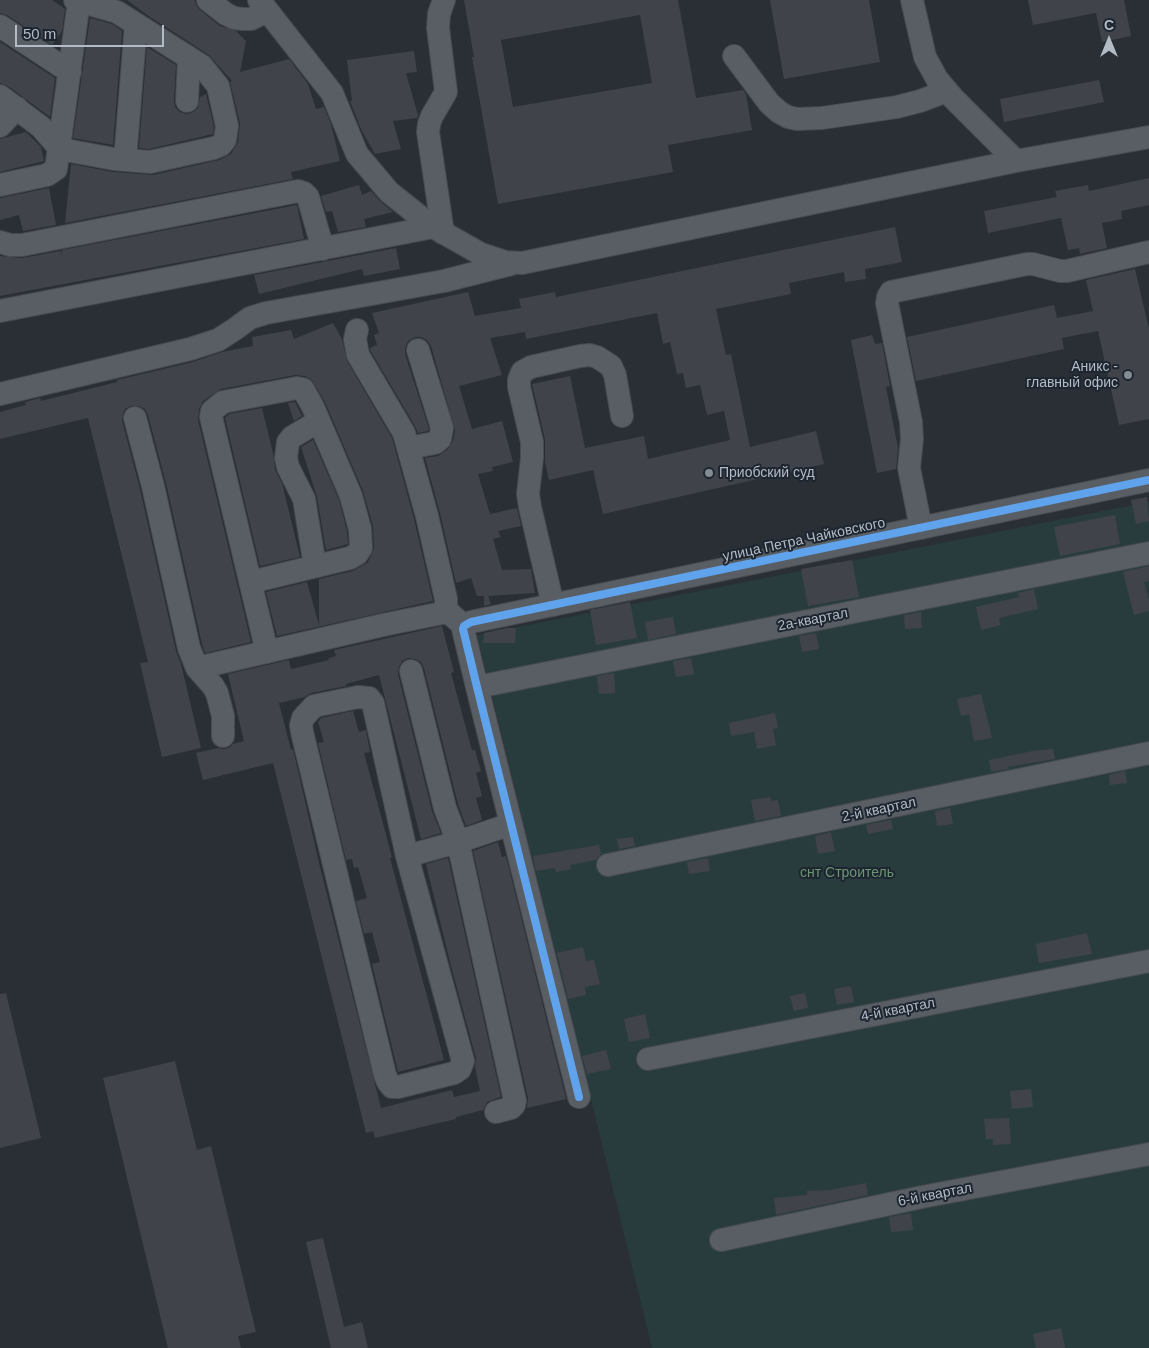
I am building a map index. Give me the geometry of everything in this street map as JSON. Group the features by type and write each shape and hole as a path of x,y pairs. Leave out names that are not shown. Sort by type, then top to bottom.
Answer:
{"street":[{"path":"208,0 226,14 234,18 243,19 251,19 263,5 332,93 358,154 389,192 438,230 481,254 495,260 514,263 522,263 1016,161 1149,137"},
{"path":"438,230 428,132 432,116 446,92 438,28 439,14 444,0"},
{"path":"912,0 925,57 937,79 1016,161"},
{"path":"0,126 9,102 41,127 60,149 125,160 150,162 221,145 225,140 227,126 218,86 202,66 118,12 77,1 70,72 60,149 56,169 52,173 0,185"},
{"path":"125,160 136,24"},
{"path":"0,26 70,72"},
{"path":"734,56 769,104 788,117 797,119 822,118 897,107 920,101 947,90"},
{"path":"187,102 190,58"},
{"path":"0,242 10,245 22,245 298,191 308,197 323,249"},
{"path":"0,311 323,249 438,230"},
{"path":"921,528 909,468 912,440 911,422 887,303 891,292 1026,264 1033,264 1060,272 1149,252"},
{"path":"0,394 190,349 218,340 250,318 266,313 444,281 514,263"},
{"path":"357,330 355,339 358,355 400,424 408,448 429,525 446,600 446,610 464,626 463,629 476,687 579,1097"},
{"path":"408,448 435,443 440,439 442,428 418,350"},
{"path":"553,605 528,494 532,442 519,387 522,372 530,367 580,356 597,357 611,366 615,374 622,416"},
{"path":"250,582 350,558 357,554 361,548 360,529 351,496 308,395 303,389 297,388 223,402 212,411 211,417 250,582 267,652"},
{"path":"136,418 184,629 196,668 217,693 223,716 223,736"},
{"path":"315,566 304,499 288,467 286,458 288,442 292,437 319,420"},
{"name":"улица Петра Чайковского","path":"464,626 471,622 1149,480"},
{"name":"2а-квартал","path":"476,687 1149,553"},
{"path":"196,668 442,613 446,610"},
{"path":"411,671 445,808 458,842 515,1102 514,1106 496,1112"},
{"path":"364,696 373,703 407,856 463,1061 460,1069 454,1073 392,1087 389,1085 385,1075 302,732 302,721 306,713 314,706 364,696"},
{"name":"2-й квартал","path":"608,865 1149,753"},
{"path":"407,856 458,842 510,824"},
{"name":"4-й квартал","path":"648,1059 1149,961"},
{"name":"6-й квартал","path":"721,1240 922,1197 1149,1154"}],"green space":[{"name":"снт Строитель","path":"1149,502 1149,1348 652,1348 477,635"}],"building":[{"path":"0,0 52,0 65,9 62,31 52,45 7,15 0,13"},
{"path":"127,0 195,0 200,10 220,26 236,31 246,41 240,72 289,59 308,84 316,109 324,107 331,124 340,161 291,172 293,179 65,223 71,164 113,172 153,175 219,160 231,154 238,142 240,123 230,82 232,81 209,55"},
{"path":"464,0 678,0 696,98 743,90 746,94 752,130 668,145 673,172 498,204 472,57 474,57","holes":["640,15 652,83 513,107 501,40"]},
{"path":"770,0 869,0 880,62 784,79"},
{"path":"1028,0 1124,0 1131,36 1102,42 1096,13 1033,25"},
{"path":"90,18 112,24 122,31 113,145 73,138"},
{"path":"0,42 55,78 50,117 8,86 0,83"},
{"path":"147,47 176,65 174,101 175,107 180,112 187,114 193,112 198,108 200,97 206,94 214,127 213,134 149,149 139,148"},
{"path":"414,51 417,72 406,73 418,115 417,118 393,121 401,149 375,154 361,129 350,101 352,101 347,60"},
{"path":"1099,80 1104,102 1004,122 1000,99"},
{"path":"26,132 41,147 44,161 0,172 0,139"},
{"path":"1149,178 1149,205 1121,211 1122,219 1102,223 1107,248 1080,254 1079,248 1068,250 1061,218 988,233 984,211 1057,197 1055,191 1088,185 1089,191"},
{"path":"359,185 362,195 371,191 393,212 364,219 366,227 338,232 332,211 326,212 321,196"},
{"path":"49,188 56,225 23,231 19,215 0,220 0,198"},
{"path":"297,205 304,239 0,296 0,256 22,258 61,251 62,256 62,250"},
{"path":"895,227 902,262 865,269 866,279 845,282 844,272 789,283 791,294 716,309 726,355 731,354 750,447 816,431 824,464 603,514 593,470 549,480 545,462 545,439 532,384 570,376 585,448 644,436 648,459 730,440 724,411 707,415 700,385 686,388 683,373 677,374 670,342 663,344 657,313 526,339 525,332 490,338 502,375 459,386 472,429 502,421 513,462 492,467 493,471 478,474 490,514 517,508 521,526 498,531 501,537 493,539 502,570 531,569 535,593 488,596 491,604 484,606 484,596 477,596 471,578 456,583 425,458 438,456 448,449 453,441 455,430 431,346 427,340 415,337 408,341 405,348 405,354 429,429 428,431 418,433 370,350 370,348 377,345 374,335 379,333 372,313 468,292 475,316 521,308 519,299 555,292 556,297"},
{"path":"396,248 400,269 364,276 362,269 259,294 254,275"},
{"path":"1135,269 1149,329 1149,419 1119,425 1098,331 1062,338 1064,349 916,381 907,337 1054,305 1057,318 1093,311 1086,280"},
{"path":"333,323 342,339 347,361 392,438 414,519 433,601 277,636 266,592 307,582 319,625 319,579 353,571 368,562 374,548 373,526 363,491 325,402 311,379 295,375 221,389 203,401 199,409 198,420 251,642 205,653 166,483 148,415 145,409 139,406 131,406 125,409 122,421 140,489 176,651 181,664 201,748 162,757 140,663 148,662 88,418 0,439 0,412 26,405 25,402 40,398 41,401 193,362 222,352 253,346 252,337 291,330 294,339"},
{"path":"872,335 875,344 882,343 890,386 886,387 898,448 896,469 877,473 851,340"},
{"path":"295,402 302,416 294,421 288,403"},
{"path":"262,408 273,453 275,470 282,483 300,557 260,566 225,418 229,414"},
{"path":"313,440 339,500 347,531 348,544 326,550 317,497 301,447"},
{"path":"1147,497 1149,521 1136,524 1131,500"},
{"path":"1115,515 1120,544 1060,556 1054,527"},
{"path":"852,560 859,597 808,606 801,569"},
{"path":"1149,566 1149,581 1144,582 1149,600 1149,611 1134,615 1123,572"},
{"path":"1034,589 1038,609 999,618 1001,625 981,630 976,607 1019,597 1018,593"},
{"path":"630,602 637,638 596,645 590,610"},
{"path":"921,612 922,628 905,629 904,615"},
{"path":"673,617 676,634 648,640 645,622"},
{"path":"442,626 454,672 451,673 472,750 475,750 481,771 476,773 482,796 476,798 482,820 466,826 458,804 421,662 408,658 402,661 398,674 432,811 441,833 421,839 379,675 346,684 346,686 311,693 305,697 279,703 291,750 293,749 320,867 381,1108 452,1090 454,1097 480,1091 475,1067 476,1058 426,864 448,858 501,1097 487,1102 483,1110 456,1117 456,1119 375,1138 373,1131 366,1133 273,763 203,780 196,753 218,748 229,748 233,744 244,741 228,674 289,660 291,669 329,660 329,658 336,656 334,650"},
{"path":"516,628 515,643 483,643 484,633"},
{"path":"816,633 819,649 802,652 799,636"},
{"path":"691,658 694,674 676,677 673,661"},
{"path":"614,673 615,693 599,694 597,676"},
{"path":"981,694 992,738 974,741 969,714 961,716 957,699"},
{"path":"353,711 359,732 366,730 370,752 364,753 444,1060 398,1072 372,964 380,962 372,932 364,934 356,901 367,898 358,867 354,868 352,859 346,860 318,743 324,742 318,722 321,718"},
{"path":"775,713 778,728 773,729 776,745 757,749 754,732 731,736 729,723"},
{"path":"1053,749 1055,759 1008,767 1009,769 991,772 989,760"},
{"path":"1125,771 1127,783 1110,785 1109,775"},
{"path":"770,797 771,801 778,800 781,816 755,821 751,800"},
{"path":"950,808 953,824 937,826 935,811"},
{"path":"891,820 893,829 868,834 866,825"},
{"path":"831,832 835,851 818,854 815,836"},
{"path":"633,837 635,846 619,849 617,839"},
{"path":"498,842 502,857 506,856 566,1099 527,1108 528,1098 473,851"},
{"path":"599,845 601,854 596,860 570,865 571,869 556,872 555,868 536,871 533,856"},
{"path":"708,858 710,871 689,874 687,862"},
{"path":"1087,933 1092,954 1039,963 1036,944"},
{"path":"583,947 586,961 594,960 600,984 585,987 586,995 568,999 557,953"},
{"path":"851,986 854,1002 837,1005 834,989"},
{"path":"6,993 41,1138 0,1148 0,994"},
{"path":"805,993 808,1008 794,1011 790,996"},
{"path":"645,1014 650,1038 629,1042 624,1019"},
{"path":"606,1050 611,1069 587,1074 582,1056"},
{"path":"175,1061 197,1150 211,1146 256,1332 238,1336 241,1348 168,1348 103,1078"},
{"path":"1031,1089 1033,1107 1012,1109 1010,1091"},
{"path":"1009,1118 1011,1144 993,1145 993,1139 986,1139 984,1119"},
{"path":"866,1183 868,1195 776,1215 774,1198 807,1195 807,1191 830,1190"},
{"path":"911,1213 913,1230 891,1232 889,1217"},
{"path":"323,1238 344,1327 362,1322 368,1348 331,1348 306,1242"},
{"path":"1061,1328 1065,1348 1036,1348 1033,1334"}],"cycle path":[{"path":"579,1097 477,687 463,629 464,626 471,622 1149,480"}],"place":[{"name":"Аникс - главный офис","path":"1128,375"},
{"name":"Приобский суд","path":"709,473"}]}
